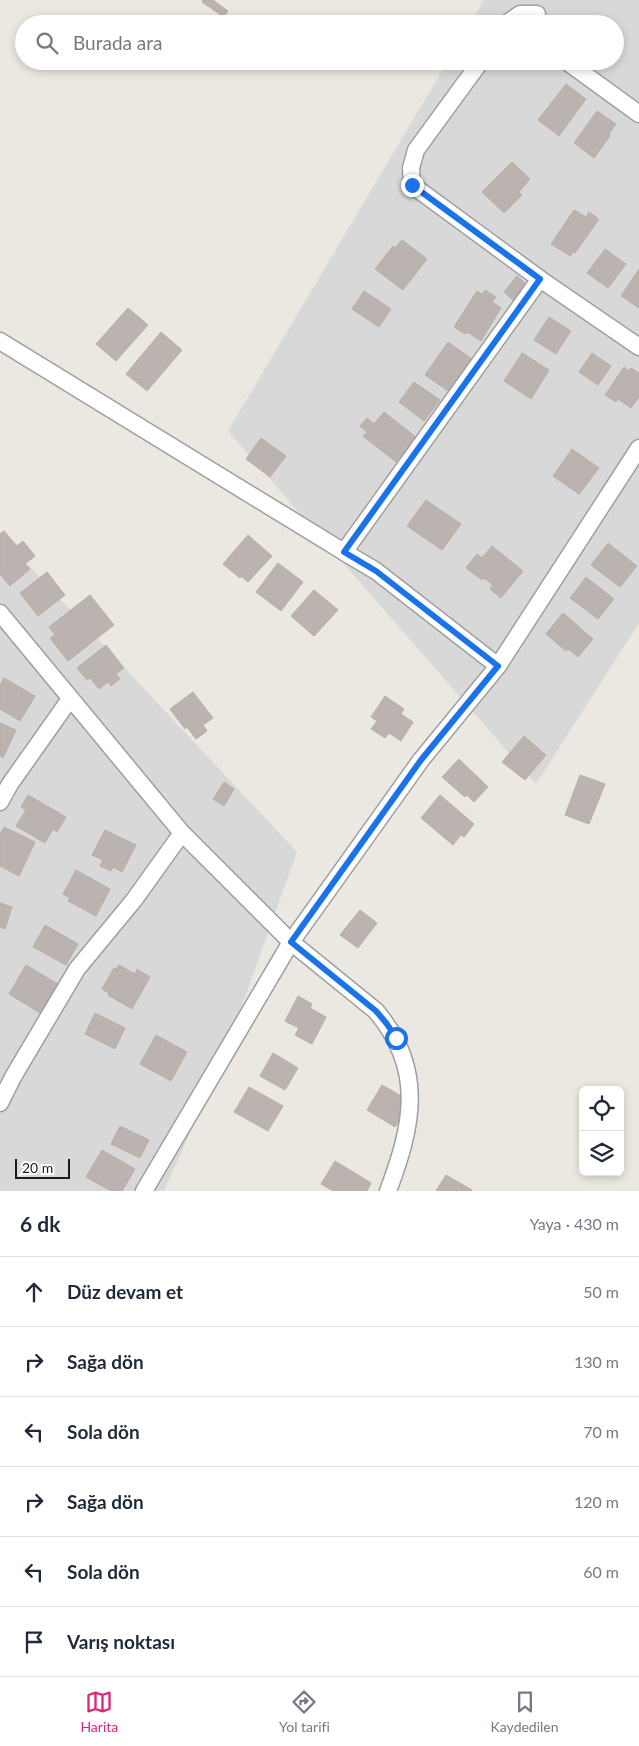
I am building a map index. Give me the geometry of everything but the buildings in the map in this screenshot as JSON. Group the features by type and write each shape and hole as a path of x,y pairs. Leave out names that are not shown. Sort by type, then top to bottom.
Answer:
{"street":[{"path":"519,15 538,12"},
{"path":"474,70 416,150 411,168 412,185 540,279 639,347"},
{"path":"578,70 639,114"},
{"path":"344,552 540,279"},
{"path":"0,341 376,571 498,666"},
{"path":"144,1191 291,942 421,760 498,666 639,448"},
{"path":"0,613 70,700 182,833 291,942 376,1011 387,1024 402,1053 410,1085 409,1118 399,1160 388,1191"},
{"path":"0,802 5,782 70,700"},
{"path":"0,1103 13,1077 77,969 134,900 182,833"}],"shaded area":[{"path":"484,0 639,0 639,623 536,784 228,431 443,70 624,70 624,15 475,15"},
{"path":"0,535 297,852 221,1064 164,1191 0,1191"}],"route":[{"path":"396,1038 376,1011 291,942 421,760 498,666 376,571 344,552 540,279 412,185"}]}
